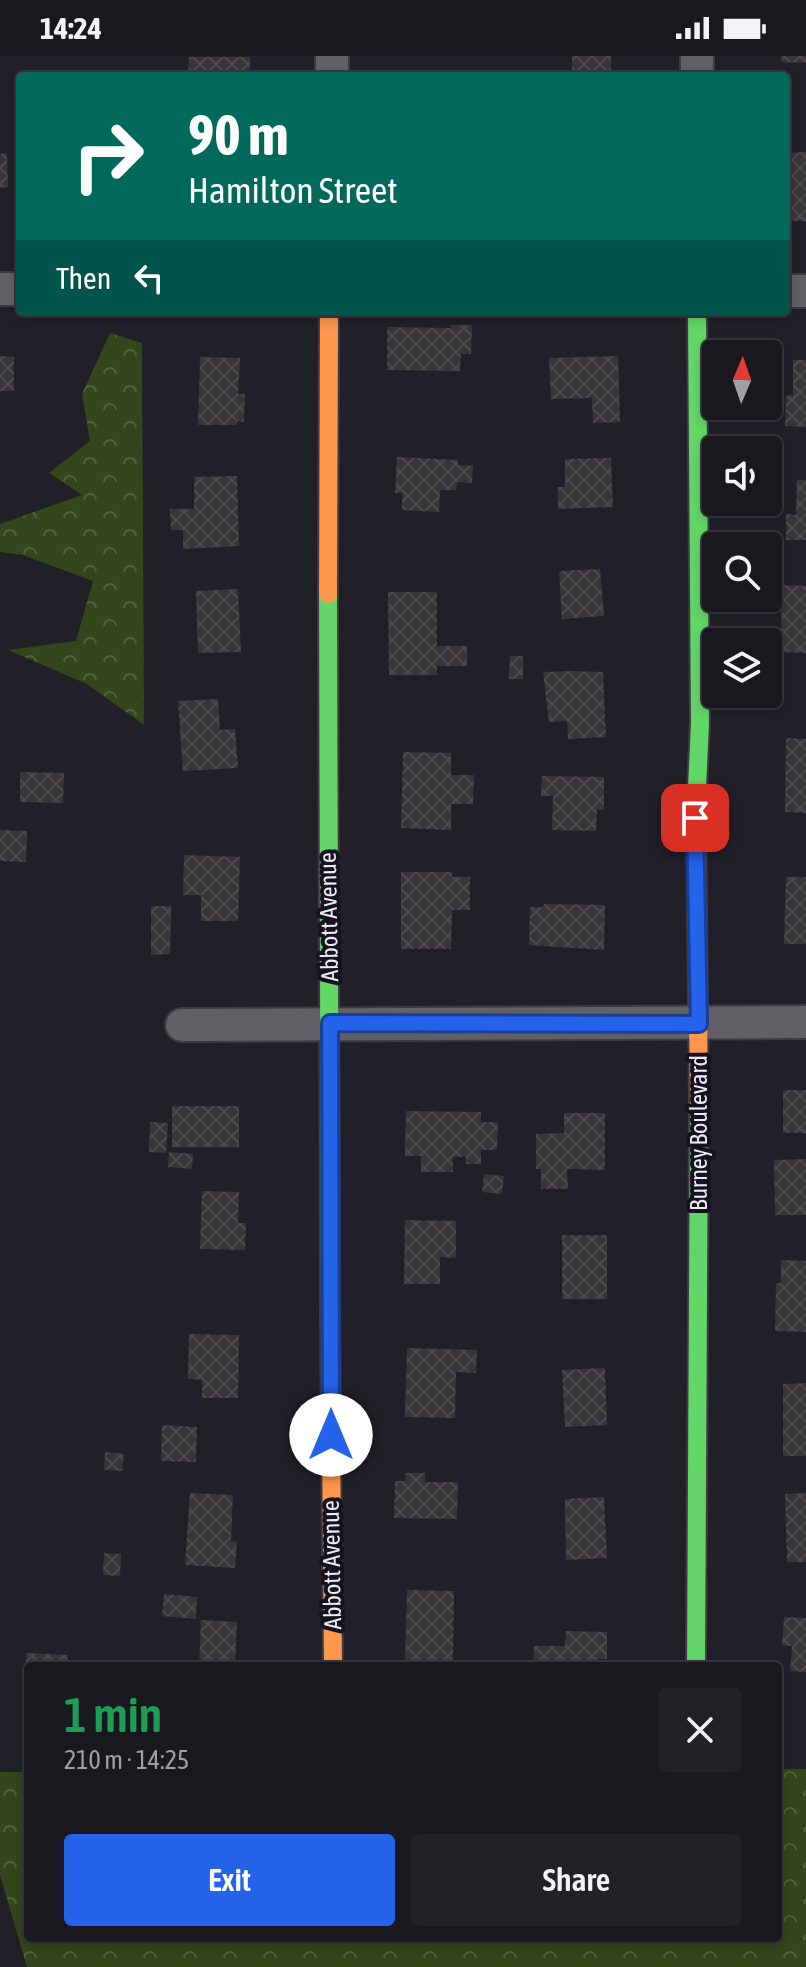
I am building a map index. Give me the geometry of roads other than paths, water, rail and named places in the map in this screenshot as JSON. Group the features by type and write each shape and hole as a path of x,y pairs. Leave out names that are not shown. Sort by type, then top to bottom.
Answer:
{"street":[{"name":"Abbott Avenue","path":"329,316 327,854 333,1662"},
{"name":"Burney Boulevard","path":"696,1662 699,1024 694,849 700,723 697,316"},
{"path":"182,1025 806,1022"}]}
